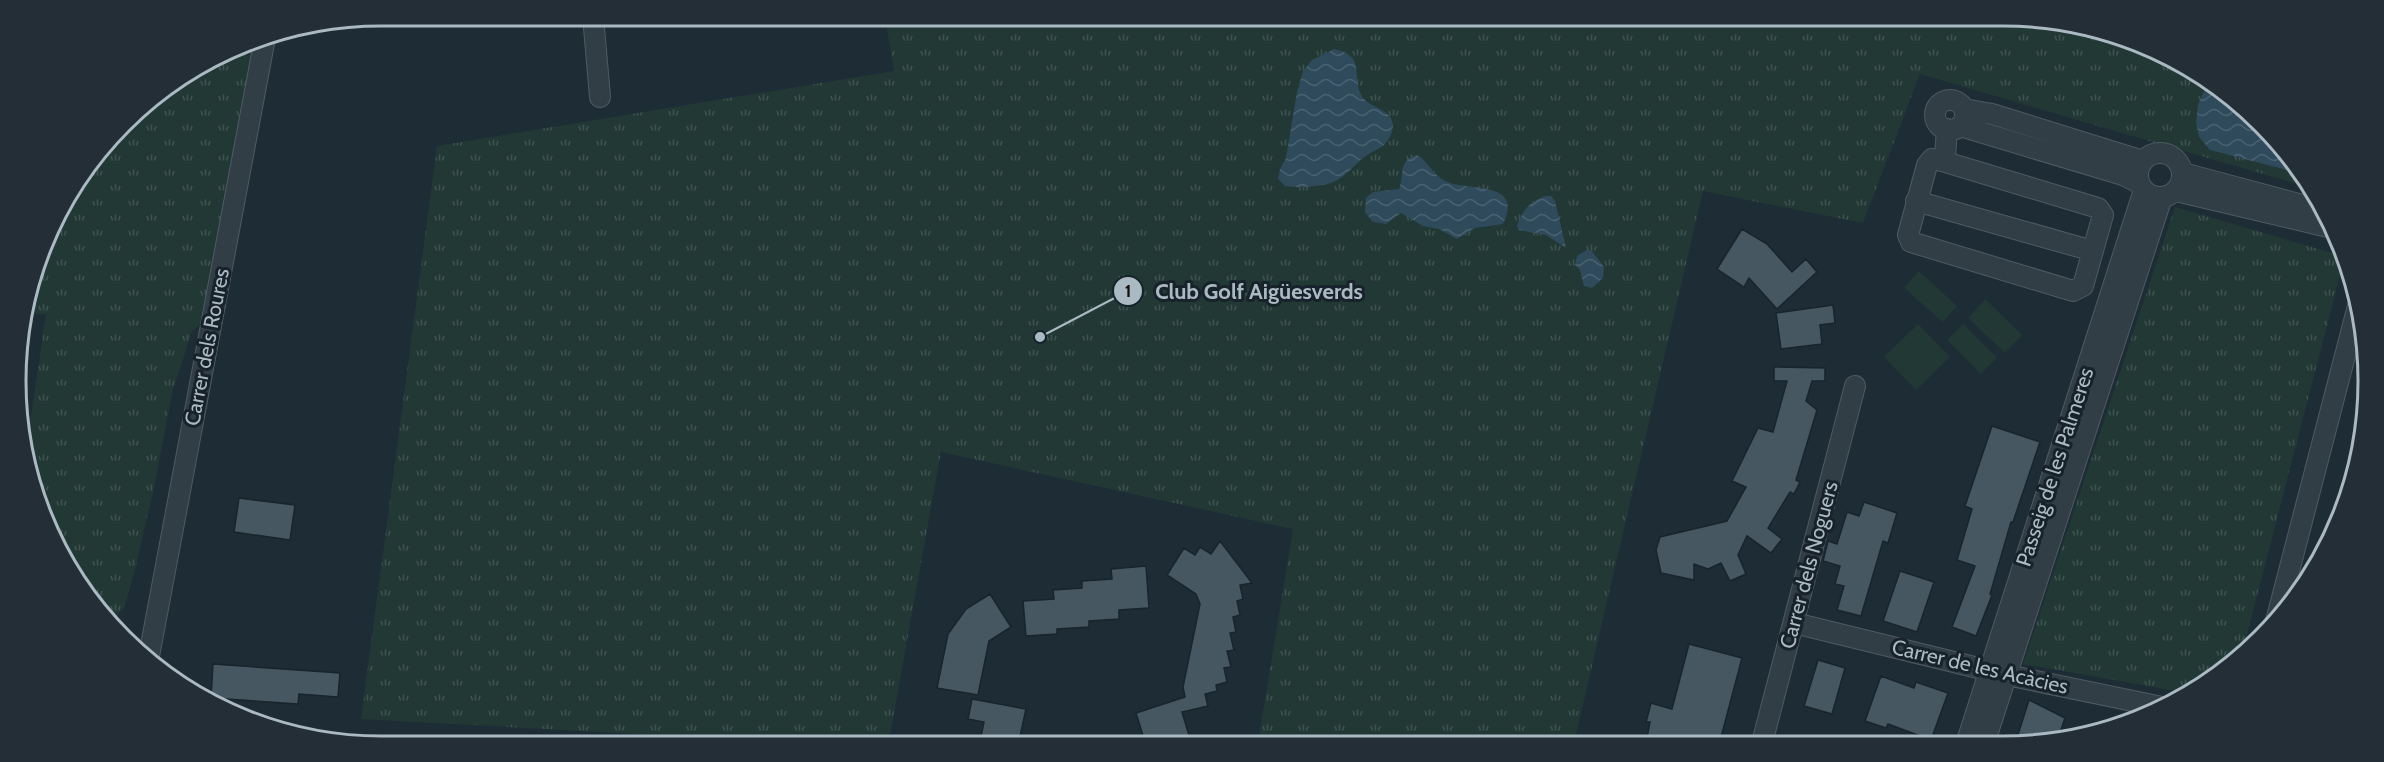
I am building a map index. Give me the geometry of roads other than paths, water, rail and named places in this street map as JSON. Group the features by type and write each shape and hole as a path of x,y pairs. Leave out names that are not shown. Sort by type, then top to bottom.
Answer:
{"street":[{"path":"593,26 600,98"},
{"name":"Carrer dels Roures","path":"150,651 265,45"},
{"path":"1957,121 1992,114 2143,161"},
{"path":"1942,161 1957,121"},
{"path":"1957,121 2123,175 2154,196 2173,187 2314,209"},
{"path":"2141,186 2138,175 2143,161 2153,154 2168,154 2176,159 2173,187"},
{"path":"1932,159 1942,161 2098,208 2103,215 2083,286 2073,291 1911,242 1908,235 1927,165 1932,159"},
{"name":"Passeig de les Palmeres","path":"1986,736 1998,672 2141,186"},
{"path":"2173,187 2323,226"},
{"name":"Passeig de les Palmeres","path":"1970,736 1998,672 2173,187"},
{"path":"1916,201 2093,251"},
{"path":"2281,602 2353,323"},
{"name":"Carrer dels Noguers","path":"1764,736 1856,386"},
{"name":"Carrer de les Acàcies","path":"1794,623 1998,672 2150,704"}],"water":[{"path":"1334,49 1345,52 1351,57 1355,63 1358,84 1364,99 1390,116 1392,131 1383,146 1365,156 1336,181 1314,186 1285,186 1278,179 1286,158 1297,92 1303,71 1312,60"},
{"path":"2205,88 2254,130 2289,170 2210,150 2199,137 2196,122 2198,105"},
{"path":"1417,155 1445,181 1500,194 1506,200 1508,210 1503,224 1475,228 1457,239 1439,229 1423,226 1401,213 1386,224 1373,222 1365,212 1366,198 1373,192 1399,189 1404,165 1411,157"},
{"path":"1545,196 1551,196 1555,201 1566,248 1546,235 1519,230 1517,226 1527,207"},
{"path":"1588,249 1604,267 1603,278 1592,288 1584,286 1580,270 1575,265 1577,256"}],"place":[{"name":"Club Golf Aigüesverds","path":"1040,337"}]}
